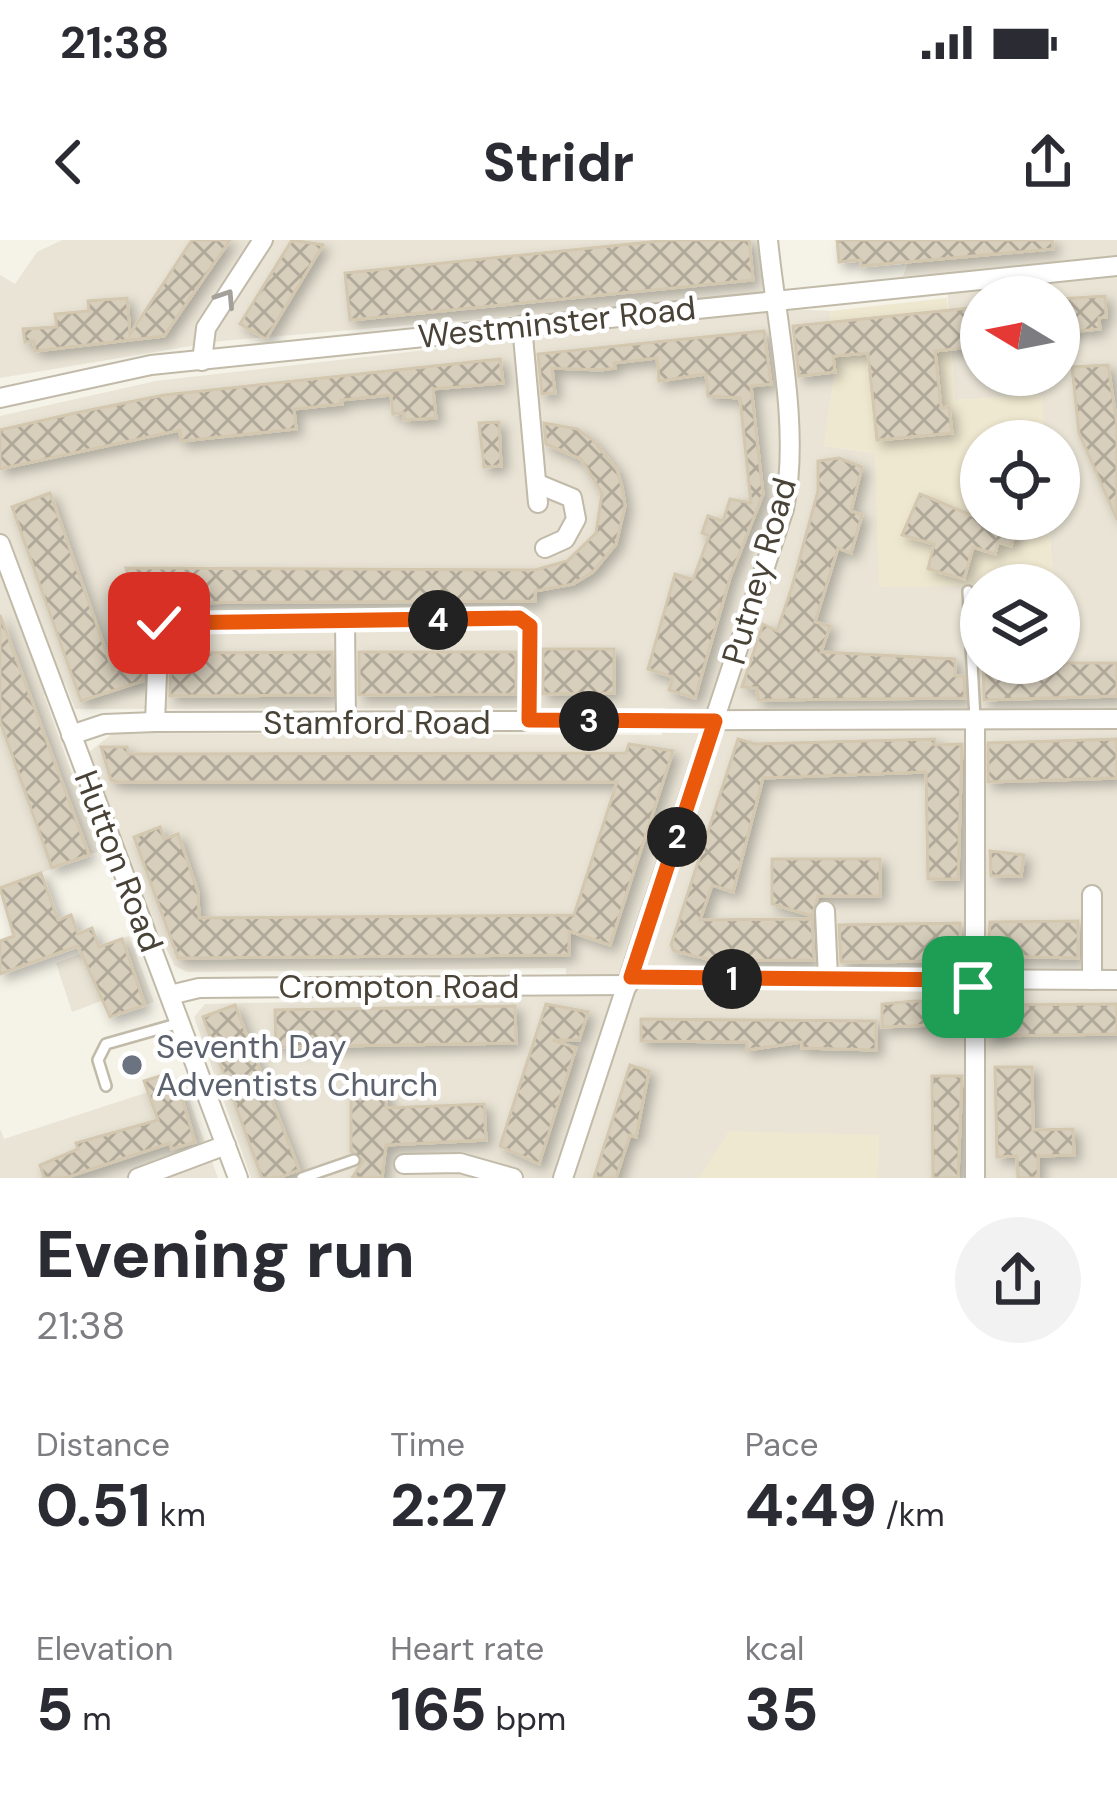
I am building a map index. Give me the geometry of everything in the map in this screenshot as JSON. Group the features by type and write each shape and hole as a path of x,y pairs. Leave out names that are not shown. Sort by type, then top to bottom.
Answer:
{"street":[{"path":"202,361 206,328 263,240"},
{"name":"Putney Road","path":"562,1178 791,478 768,240"},
{"name":"Westminster Road","path":"0,398 110,372 202,361 1117,266"},
{"path":"522,325 538,493 572,498 576,519 565,538 545,548"},
{"name":"Hutton Road","path":"0,544 238,1178"},
{"path":"155,722 159,623 519,618 530,626 529,720"},
{"path":"345,621 346,723"},
{"path":"975,719 975,1178"},
{"name":"Stamford Road","path":"71,735 104,724 155,722 1117,719"},
{"path":"1092,895 1092,980"},
{"path":"825,911 828,978"},
{"name":"Crompton Road","path":"170,995 199,988 629,981 1117,980"},
{"path":"138,1178 226,1145"},
{"path":"404,1164 460,1163 513,1178"}],"lane":[{"path":"973,684 975,719"},
{"path":"106,1086 98,1063 106,1043 180,1023"},
{"path":"302,1178 355,1160"}],"shaded area":[{"path":"62,240 760,240 766,295 221,341 0,378 0,275 15,284 37,252"},
{"path":"917,240 1117,240 1117,1178 251,1178 194,1017 205,1004 567,996 566,968 188,972 175,966 155,927 88,753 113,733 662,735 665,708 75,709 65,683 44,695 99,851 0,888 0,416 156,381 783,309 830,311 835,372 824,446 875,453 880,586 960,586 960,684 1080,684 1080,564 1052,564 1050,540 1080,540 1080,420 1043,420 1041,396 1080,396 1080,276 960,276 960,396 1024,396 955,400 946,273 903,276"},
{"path":"947,298 955,400 1042,396 1044,420 960,420 960,540 1050,540 1052,564 960,564 960,586 879,587 875,453 824,446 835,372 830,311"},
{"path":"129,936 154,1002 110,1017 104,1000 72,1012 56,963"},
{"path":"182,1081 218,1178 0,1178 0,1129 4,1139"},
{"path":"729,1131 879,1135 878,1178 699,1178"}],"building":[{"path":"192,240 230,240 164,336 35,351 34,341 25,342 23,329 57,327 55,314 89,311 88,301 127,298 130,334"},
{"path":"292,240 323,245 266,339 240,324"},
{"path":"670,240 749,240 753,280 350,320 345,273"},
{"path":"837,240 1052,240 1053,249 861,266 861,260 839,262"},
{"path":"1105,296 1106,317 1099,318 1100,329 1080,331 1080,298"},
{"path":"960,309 960,348 935,351 941,408 949,407 952,433 877,440 868,353 833,356 835,372 799,376 793,326"},
{"path":"764,331 771,384 751,386 763,494 730,578 695,698 669,690 673,677 648,669 675,574 693,580 709,536 702,533 708,516 723,521 730,499 751,503 740,398 708,396 706,374 659,381 657,358 614,363 615,368 601,370 552,368 555,393 542,394 538,354"},
{"path":"500,359 503,383 433,389 436,418 404,420 404,413 393,414 391,395 341,400 342,404 294,409 296,429 181,441 180,430 0,469 0,430 75,413 164,395"},
{"path":"1108,365 1117,425 1117,520 1080,435 1075,396 1080,396 1080,367"},
{"path":"499,422 501,466 484,467 479,423"},
{"path":"544,423 577,429 593,440 617,470 625,506 616,544 593,572 573,584 535,591 535,601 135,603 126,568 535,570 567,561 596,533 602,493 581,459 546,444"},
{"path":"839,458 862,467 851,511 862,515 851,553 838,548 815,622 830,626 821,652 955,659 955,676 964,684 965,698 758,700 757,688 742,687 763,624 777,631 791,590 818,491 818,461"},
{"path":"50,493 113,671 144,659 143,681 81,701 12,507"},
{"path":"920,494 960,510 960,540 1013,540 1011,546 998,542 995,554 973,547 968,564 960,564 960,578 928,569 934,544 902,535"},
{"path":"0,615 89,855 52,868 0,721"},
{"path":"543,649 614,649 614,693 543,694"},
{"path":"332,652 332,695 170,696 171,653"},
{"path":"359,652 516,652 516,694 359,695"},
{"path":"1080,663 1117,663 1117,696 984,700 984,684 1080,684"},
{"path":"738,739 755,744 935,739 935,745 962,744 958,879 928,879 926,772 763,778 733,892 712,885 700,920 812,919 814,960 715,961 674,951 671,945"},
{"path":"1117,739 1117,778 988,782 988,743"},
{"path":"629,744 673,751 610,945 569,931 569,955 178,958 134,837 160,827 164,839 178,834 198,892 199,918 574,915 617,782 117,782 111,780 101,747 127,747 128,754 626,753"},
{"path":"990,851 1024,855 1021,876 991,876"},
{"path":"772,859 880,859 880,896 818,896 812,916 772,904"},
{"path":"41,873 58,920 71,915 78,934 92,928 99,947 122,939 145,1005 110,1017 78,946 0,974 0,941 14,936 0,888"},
{"path":"1078,921 1078,958 988,956 990,922"},
{"path":"960,923 960,961 841,962 839,925"},
{"path":"962,1002 962,1024 882,1027 882,1004"},
{"path":"546,1004 588,1012 579,1040 553,1040 576,1048 539,1164 500,1146"},
{"path":"1117,1004 1117,1034 988,1036 988,1005"},
{"path":"235,1005 299,1170 278,1178 262,1178 203,1017"},
{"path":"515,1006 516,1043 276,1047 275,1010"},
{"path":"641,1019 876,1021 876,1050 802,1048 802,1042 747,1050 747,1042 641,1041"},
{"path":"630,1065 649,1071 636,1137 630,1135 616,1178 594,1178"},
{"path":"995,1067 1032,1067 1033,1130 1073,1129 1074,1155 1038,1156 1038,1178 1018,1178 1017,1156 997,1157"},
{"path":"160,1076 164,1087 173,1083 179,1088 195,1142 172,1149 170,1143 65,1178 44,1178 40,1165 78,1149 76,1143 158,1120 144,1081"},
{"path":"932,1076 962,1076 958,1178 933,1178"},
{"path":"351,1087 386,1087 386,1108 484,1104 486,1140 386,1145 382,1178 352,1178 363,1161 351,1151"}],"place":[{"name":"Seventh Day Adventists Church","path":"132,1065"}],"route":[{"path":"159,623 519,618 530,626 529,720 715,721 631,977 653,981 973,980 973,987"}]}
